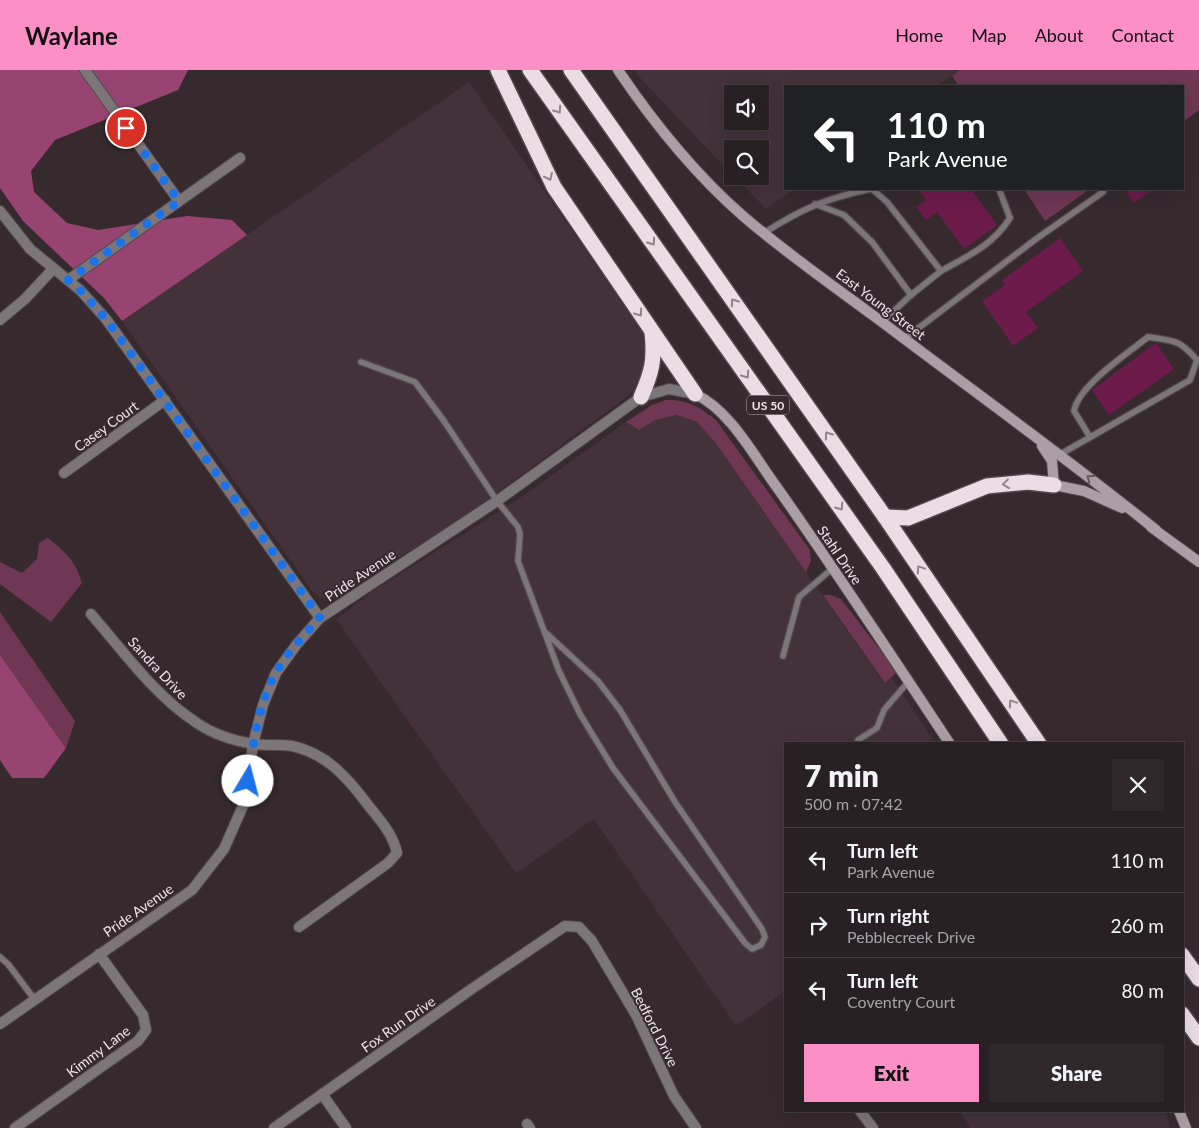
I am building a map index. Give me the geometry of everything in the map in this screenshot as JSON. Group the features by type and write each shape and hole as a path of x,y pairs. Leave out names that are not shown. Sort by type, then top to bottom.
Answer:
{"highway":[{"path":"498,70 554,187 695,394"},
{"name":"US 50","path":"530,70 883,568 1000,742"},
{"name":"US 50","path":"571,70 885,517 1038,742"},
{"path":"642,398 651,375 654,353 652,331"},
{"path":"885,517 908,518 988,486 1028,482 1054,485"},
{"path":"1184,958 1199,980"},
{"path":"1184,1017 1199,1038"}],"main road":[{"name":"East Young Street","path":"618,70 640,102 688,160 742,215 1038,440 1094,480 1199,562"},
{"name":"Stahl Drive","path":"695,394 716,406 731,424 833,568 949,742"},
{"path":"1038,440 1052,461 1054,485"},
{"name":"East Young Street","path":"1054,485 1084,491 1110,502 1156,530"},
{"path":"1179,1112 1186,1128"}],"street":[{"path":"85,70 179,201"},
{"path":"68,280 240,158"},
{"path":"0,211 30,249 53,270 80,290 106,319 320,618"},
{"path":"0,320 25,299 53,270"},
{"name":"Pride Avenue","path":"0,1024 192,890 224,849 246,799 253,744 263,705 276,673 296,644 320,618 497,501 642,398 668,388 695,394"},
{"name":"Casey Court","path":"64,473 165,400"},
{"name":"Sandra Drive","path":"92,614 171,705 198,724 223,736 253,744 292,746 315,754 334,766 350,781 394,839 397,853 388,863 299,927"},
{"name":"Fox Run Drive","path":"274,1128 565,926 579,927 590,938"},
{"name":"Bedford Drive","path":"590,938 636,1015 674,1096 696,1128"},
{"name":"Kimmy Lane","path":"15,1128 138,1041 146,1030 142,1015 100,954"},
{"path":"322,1094 346,1128"},
{"path":"861,1112 873,1128"}],"lane":[{"path":"764,233 815,204 834,197 866,190"},
{"path":"872,190 887,202 941,271"},
{"path":"882,322 911,294 941,271 976,251 1000,234 1010,218 999,190"},
{"path":"904,339 1036,238 1103,192"},
{"path":"815,204 844,215 872,242 911,294"},
{"path":"1059,455 1190,380 1197,360 1186,347 1176,341 1148,337 1092,384 1075,403 1074,411 1090,437"},
{"path":"361,362 415,382 444,420 497,501 518,527 520,534 518,562 546,633 558,671 580,714 613,768 745,943 752,949 761,945 765,937 762,929 675,802 620,710 598,681 546,633"},
{"path":"783,656 799,597 833,568"},
{"path":"859,742 858,740 876,728 884,710 908,681"},
{"path":"0,957 8,964 35,1000"}],"shaded area":[{"path":"0,70 188,70 178,90 55,140 31,171 34,192 67,223 98,230 187,216 232,220 247,235 122,321 104,298 23,221 0,188"},
{"path":"633,70 960,70 938,85 784,85 784,190 793,190 766,209 743,185 769,185 769,140 724,140 724,167"},
{"path":"960,70 1199,70 1199,110 1184,121 1184,85 958,85 952,76"},
{"path":"469,82 644,335 650,353 643,379 629,395 467,515 337,597 327,601 312,591 122,321"},
{"path":"1025,190 1089,190 1045,221"},
{"path":"666,400 687,402 716,420 810,550 811,561 806,572 715,442 697,422 677,415 655,420 639,430 626,422 652,405"},
{"path":"677,415 697,422 715,442 884,683 892,678 935,742 784,742 784,992 736,1026 594,819 516,873 336,619 372,592 520,498 626,422 639,430 655,420"},
{"path":"48,538 69,558 77,569 82,583 51,622 0,584 0,562 22,573 37,559 39,543"},
{"path":"823,595 831,595 841,599 897,672 885,683"},
{"path":"0,612 75,721 66,748 0,655"},
{"path":"0,655 66,748 44,778 12,778 0,760"},
{"path":"960,1112 1165,1112 1170,1126 1168,1128 971,1128"}],"building":[{"path":"919,190 972,190 997,225 964,249 937,212 926,220 916,207 926,200"},
{"path":"1125,190 1152,190 1134,203"},
{"path":"1060,238 1083,271 1026,312 1038,328 1013,346 982,301 1005,285 1002,280"},
{"path":"1156,343 1174,369 1109,415 1092,390"}],"route":[{"path":"126,128 179,201 68,280 80,290 106,319 320,618 296,644 276,673 263,705 253,744 248,781"}]}
